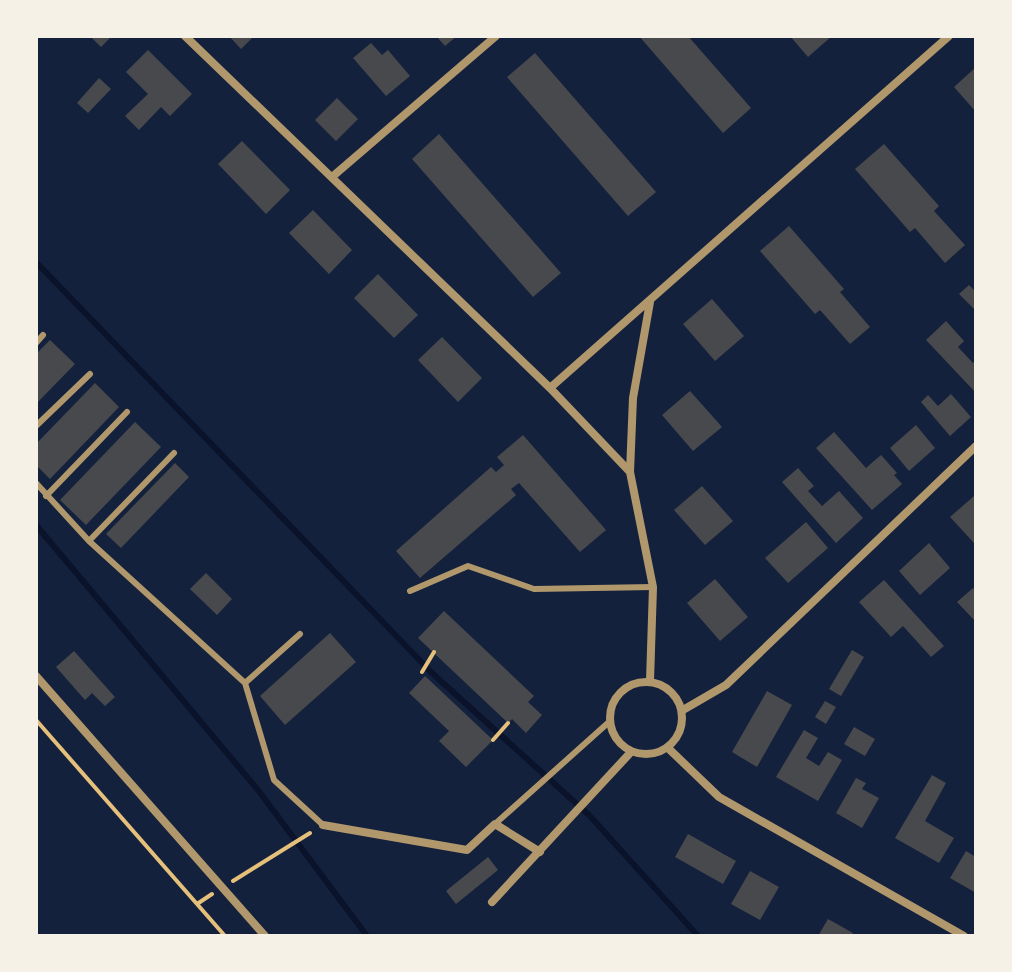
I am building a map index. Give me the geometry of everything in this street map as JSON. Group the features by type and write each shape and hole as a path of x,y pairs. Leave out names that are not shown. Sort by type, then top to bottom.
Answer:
{"street":[{"path":"185,36 550,388 630,472"},
{"path":"332,177 496,36"},
{"path":"550,388 949,36"},
{"path":"650,301 633,398 630,472 653,587 650,681"},
{"path":"683,710 726,685 976,446"},
{"path":"36,676 265,936"},
{"path":"650,681 666,687 683,710 680,733 668,748 650,755 631,752 616,740 609,722 611,706 620,692 634,683 650,681"},
{"path":"668,748 719,797 964,936"},
{"path":"492,902 631,752"},
{"path":"323,825 467,850 495,824 540,852"}],"lane":[{"path":"36,343 43,335"},
{"path":"36,426 90,374"},
{"path":"46,496 127,412"},
{"path":"89,541 174,453"},
{"path":"36,483 89,541 245,683 274,780 323,825"},
{"path":"410,591 468,566 534,589 653,587"},
{"path":"245,683 300,634"},
{"path":"495,824 566,757 609,722"}],"path":[{"path":"422,672 434,652"},
{"path":"36,720 225,936"},
{"path":"493,740 508,723"},
{"path":"221,888 323,825"}],"building":[{"path":"90,36 112,36 101,47"},
{"path":"229,36 254,36 241,49"},
{"path":"436,36 457,36 445,46"},
{"path":"639,36 688,36 751,108 723,133"},
{"path":"790,36 832,36 808,57"},
{"path":"371,43 382,55 388,50 410,76 386,96 353,58"},
{"path":"148,50 192,94 170,116 161,107 139,130 125,116 148,94 126,72"},
{"path":"535,53 656,192 628,216 507,77"},
{"path":"976,67 976,112 954,87"},
{"path":"99,78 111,89 88,113 77,103"},
{"path":"337,98 358,119 336,141 315,120"},
{"path":"439,134 561,273 533,297 412,159"},
{"path":"242,141 290,190 266,214 218,164"},
{"path":"884,144 939,206 934,211 965,245 945,263 915,228 910,232 855,169"},
{"path":"313,210 352,250 329,274 289,233"},
{"path":"789,226 844,289 840,292 870,327 850,344 820,310 815,314 760,251"},
{"path":"378,274 418,315 394,338 354,298"},
{"path":"969,285 976,292 976,311 959,294"},
{"path":"712,299 744,336 715,361 683,324"},
{"path":"946,321 964,341 958,347 973,363 976,360 976,393 926,340"},
{"path":"442,337 482,378 458,402 418,360"},
{"path":"50,340 75,364 36,404 36,354"},
{"path":"95,383 119,407 50,479 36,465 36,444"},
{"path":"690,391 722,427 693,451 662,415"},
{"path":"951,394 971,417 950,436 921,402 928,395 938,406"},
{"path":"135,422 161,447 86,525 60,500"},
{"path":"916,425 935,448 909,471 890,448"},
{"path":"834,432 866,468 881,455 897,473 894,475 902,484 872,510 816,448"},
{"path":"523,435 606,530 580,552 519,483 511,489 516,495 420,578 396,551 491,467 496,472 504,465 497,457"},
{"path":"175,463 189,477 121,548 106,534"},
{"path":"798,468 814,486 808,491 822,506 839,491 863,518 836,543 782,482"},
{"path":"702,486 733,521 705,545 674,510"},
{"path":"974,496 976,498 974,543 950,517"},
{"path":"806,522 828,548 788,583 765,558"},
{"path":"929,543 950,568 920,595 899,571"},
{"path":"206,573 232,599 217,615 190,589"},
{"path":"715,579 748,617 720,641 687,603"},
{"path":"884,580 944,646 931,657 903,626 891,637 859,602"},
{"path":"973,588 976,592 976,622 957,602"},
{"path":"444,611 534,696 528,702 542,715 526,733 512,719 508,723 418,638"},
{"path":"330,633 356,662 285,725 260,696"},
{"path":"852,650 864,657 841,696 829,689"},
{"path":"74,651 115,697 105,706 92,693 85,700 56,667"},
{"path":"425,676 493,740 466,767 439,741 449,731 409,693"},
{"path":"767,691 792,705 757,767 732,752"},
{"path":"825,701 836,707 826,724 815,717"},
{"path":"854,727 875,739 865,756 844,744"},
{"path":"804,730 818,738 806,758 819,766 828,752 842,760 818,801 776,777"},
{"path":"932,775 946,783 925,821 954,838 939,863 895,838"},
{"path":"856,778 866,783 862,789 879,798 862,828 836,813"},
{"path":"688,834 736,861 723,884 675,857"},
{"path":"966,851 976,857 976,893 950,878"},
{"path":"488,857 498,870 456,904 446,891"},
{"path":"750,871 779,887 760,920 731,904"},
{"path":"828,919 853,933 851,936 818,936"}],"waterway":[{"path":"36,262 432,673 590,816 698,936"},
{"path":"36,525 258,790 367,936"}]}
